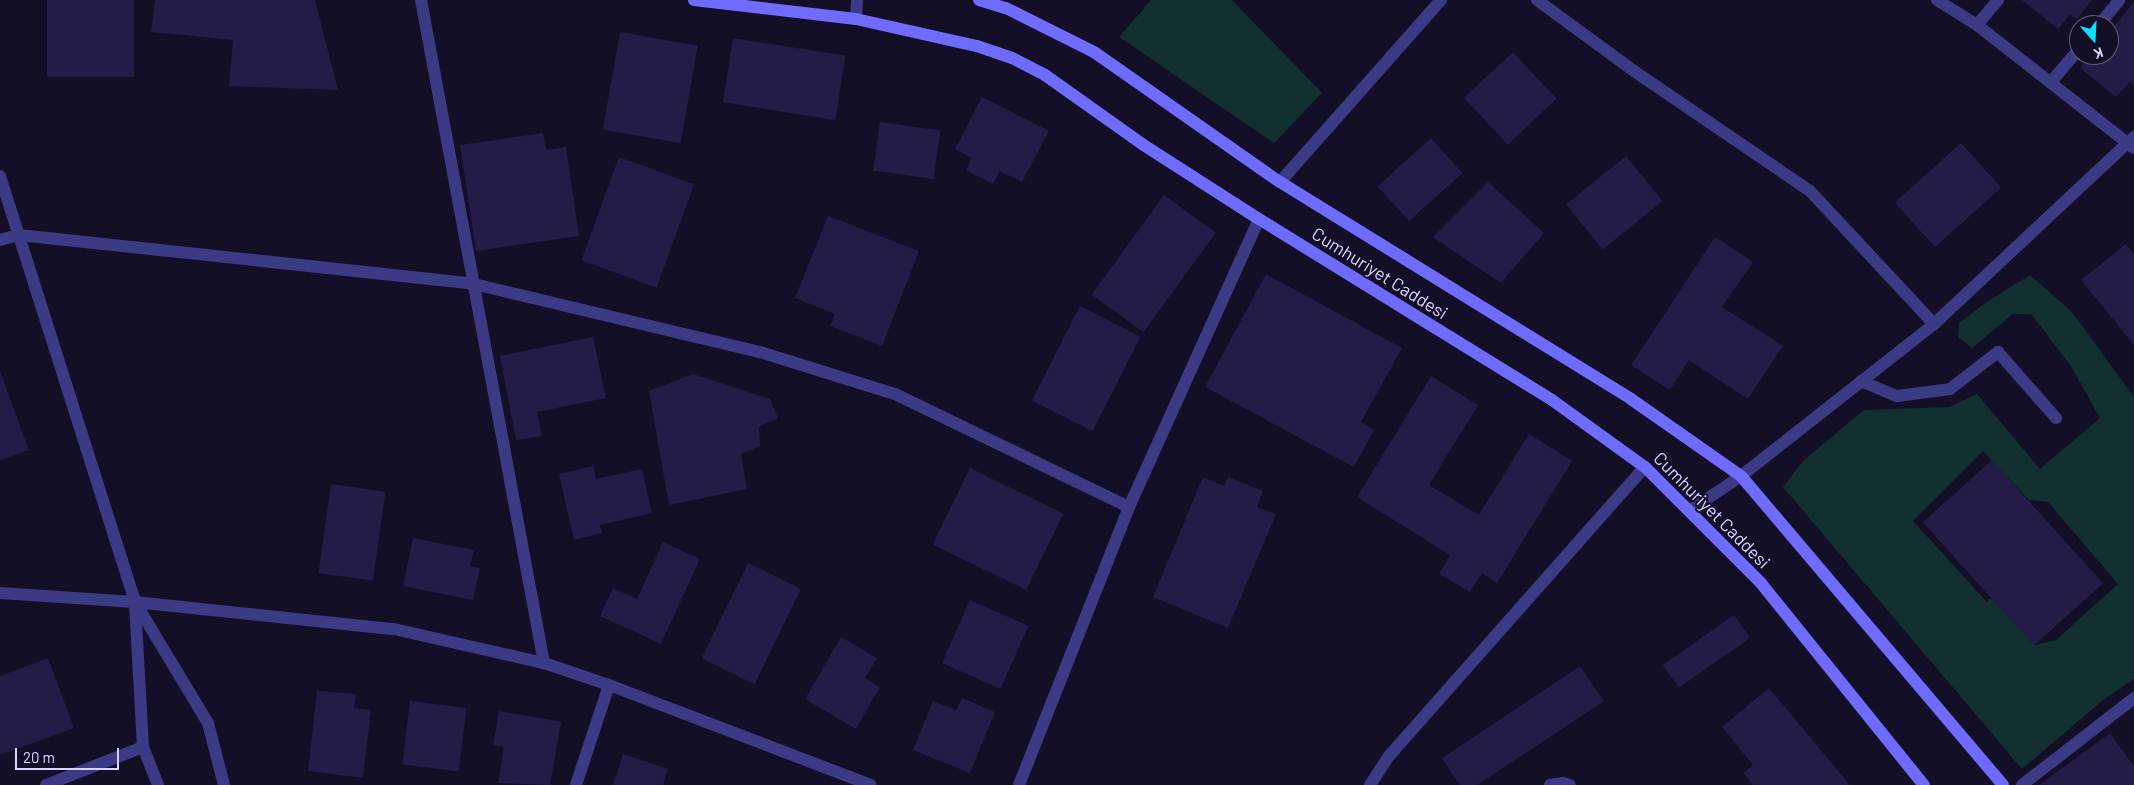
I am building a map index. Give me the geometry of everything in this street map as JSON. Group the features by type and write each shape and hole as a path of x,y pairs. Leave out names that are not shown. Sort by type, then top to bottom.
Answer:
{"main road":[{"name":"Cumhuriyet Caddesi","path":"694,0 856,19 978,46 1012,58 1045,75 1142,144 1259,219 1552,400 1645,467 1760,582 1924,785"},
{"name":"Cumhuriyet Caddesi","path":"980,0 1006,8 1094,52 1280,182 1631,399 1741,476 2003,785"}],"street":[{"path":"421,0 544,663"},
{"path":"856,0 856,19"},
{"path":"1280,182 1441,0"},
{"path":"1537,0 1634,71 1810,191 1934,324"},
{"path":"1690,511 1741,476 1934,324 2133,142 1977,25 1937,0"},
{"path":"1977,25 1998,0"},
{"path":"2106,15 2119,0"},
{"path":"2052,82 2069,61"},
{"path":"0,176 135,602 208,723 224,785"},
{"path":"1019,785 1129,507 1259,219"},
{"path":"0,240 19,235 474,284 760,352 895,394 1129,507"},
{"path":"1861,381 1897,396 1950,388 1998,352 2056,418"},
{"path":"1370,785 1389,756 1645,467"},
{"path":"0,593 135,602 394,629 544,663 609,685 871,785"},
{"path":"135,602 143,747 158,785"},
{"path":"576,785 609,685"},
{"path":"2022,785 2134,698"},
{"path":"46,785 143,747"},
{"path":"1550,785 1563,782 1570,785"}],"green space":[{"path":"1151,0 1232,0 1322,93 1274,143 1119,37"},
{"path":"2030,275 2072,312 2134,397 2134,679 2102,701 2022,769 1783,487 1804,460 1864,410 1949,407 1977,394 2040,469 2100,418 2071,366 2031,314 2013,314 1972,348 1958,337 1959,323 1988,301","holes":["1983,451 2029,500 2048,502 2118,584 2056,640 2035,645 1992,597 1987,602 1913,521"]}],"building":[{"path":"47,0 134,0 134,77 47,77"},
{"path":"155,0 315,0 338,90 229,86 233,40 151,32"},
{"path":"2022,0 2092,0 2080,15 2070,14 2058,29"},
{"path":"2134,2 2134,86 2130,82 2116,97 2080,68 2083,65 2119,65 2119,21"},
{"path":"620,32 698,46 681,143 603,129"},
{"path":"733,38 846,56 835,120 723,102"},
{"path":"1513,52 1557,99 1508,145 1464,98"},
{"path":"982,97 1049,131 1022,182 1000,171 993,184 966,170 972,158 955,149"},
{"path":"880,122 940,130 934,179 873,171"},
{"path":"543,133 546,150 566,147 579,236 476,251 460,145"},
{"path":"1431,138 1462,173 1409,221 1377,186"},
{"path":"1961,143 2001,188 1935,247 1895,203"},
{"path":"1626,156 1663,201 1603,250 1566,204"},
{"path":"619,157 694,184 657,288 581,260"},
{"path":"1488,182 1544,233 1501,283 1433,237"},
{"path":"1164,195 1216,233 1143,332 1092,295"},
{"path":"828,216 919,251 882,346 830,326 835,314 795,298"},
{"path":"1715,237 1753,262 1722,307 1783,346 1748,399 1689,360 1670,390 1631,365"},
{"path":"2126,244 2134,254 2134,345 2081,280"},
{"path":"1266,274 1402,348 1361,422 1374,430 1354,467 1205,387"},
{"path":"1080,306 1141,337 1092,431 1032,400"},
{"path":"593,337 606,398 537,412 542,436 516,440 500,356"},
{"path":"0,371 29,450 0,460"},
{"path":"693,374 770,399 778,418 759,427 760,446 741,454 747,489 669,505 649,391"},
{"path":"1431,376 1478,405 1429,485 1479,515 1529,434 1572,461 1497,583 1482,573 1470,592 1439,574 1450,555 1357,497"},
{"path":"1992,460 2103,583 2034,646 1923,522"},
{"path":"593,466 596,479 642,469 652,513 600,525 602,533 574,540 559,474"},
{"path":"970,468 1063,514 1026,590 933,544"},
{"path":"1203,477 1224,486 1228,477 1263,491 1257,507 1276,514 1228,628 1153,597"},
{"path":"331,484 385,492 373,581 318,573"},
{"path":"413,538 474,550 470,566 480,568 473,600 403,586"},
{"path":"663,542 700,559 661,644 600,616 613,588 637,599"},
{"path":"748,563 801,589 755,684 702,658"},
{"path":"970,600 1028,626 1000,689 942,663"},
{"path":"1734,615 1750,638 1679,688 1663,665"},
{"path":"841,637 877,658 865,678 880,687 856,729 805,699"},
{"path":"48,658 74,728 0,755 0,676"},
{"path":"1580,666 1604,701 1477,785 1460,785 1442,758"},
{"path":"1769,688 1850,785 1753,785 1743,773 1753,765 1722,727"},
{"path":"317,691 356,694 354,708 371,710 363,778 308,771"},
{"path":"962,698 995,712 970,773 913,750 933,701 956,710"},
{"path":"410,701 467,708 459,771 402,765"},
{"path":"499,711 561,722 550,785 498,783 504,747 493,745"},
{"path":"2110,733 2134,766 2134,785 2039,785"},
{"path":"623,754 668,769 663,785 613,785"}]}
